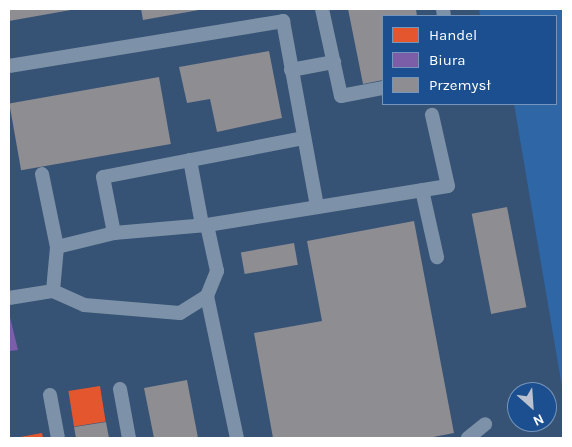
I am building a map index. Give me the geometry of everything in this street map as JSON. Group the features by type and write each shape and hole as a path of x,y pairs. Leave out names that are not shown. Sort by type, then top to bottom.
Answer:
{"lane":[{"path":"322,9 341,96 382,88"},
{"path":"9,66 283,20 317,206"},
{"path":"292,70 334,62"},
{"path":"57,247 114,233 204,225 448,186 432,114"},
{"path":"114,233 103,177 304,138"},
{"path":"190,160 216,270 207,296 237,438"},
{"path":"42,174 57,247 54,291"},
{"path":"422,190 437,257"},
{"path":"9,298 54,291 84,305 180,313 207,296"},
{"path":"120,389 129,438"},
{"path":"50,395 58,438"},
{"path":"468,438 485,424"}],"shaded area":[{"path":"479,9 563,9 563,393 514,105 557,105 557,15 480,15"}],"building: Handel":[{"path":"100,386 106,422 74,427 68,391"},
{"path":"42,433 43,438 20,438 20,437"}],"building: Biura":[{"path":"9,313 18,350 9,351"}],"building: Przemysł":[{"path":"9,9 71,9 71,10 9,21"},
{"path":"141,9 199,9 199,10 143,20"},
{"path":"348,9 416,9 417,15 382,15 382,80 363,84"},
{"path":"269,51 282,118 217,132 210,99 187,103 179,67"},
{"path":"159,77 171,144 21,170 9,103"},
{"path":"507,207 526,307 491,314 472,214"},
{"path":"414,221 454,433 428,438 273,438 254,333 322,321 307,241"},
{"path":"294,243 298,265 245,274 241,252"},
{"path":"187,380 198,438 154,438 144,388"},
{"path":"106,422 109,438 76,438 74,427"}]}
